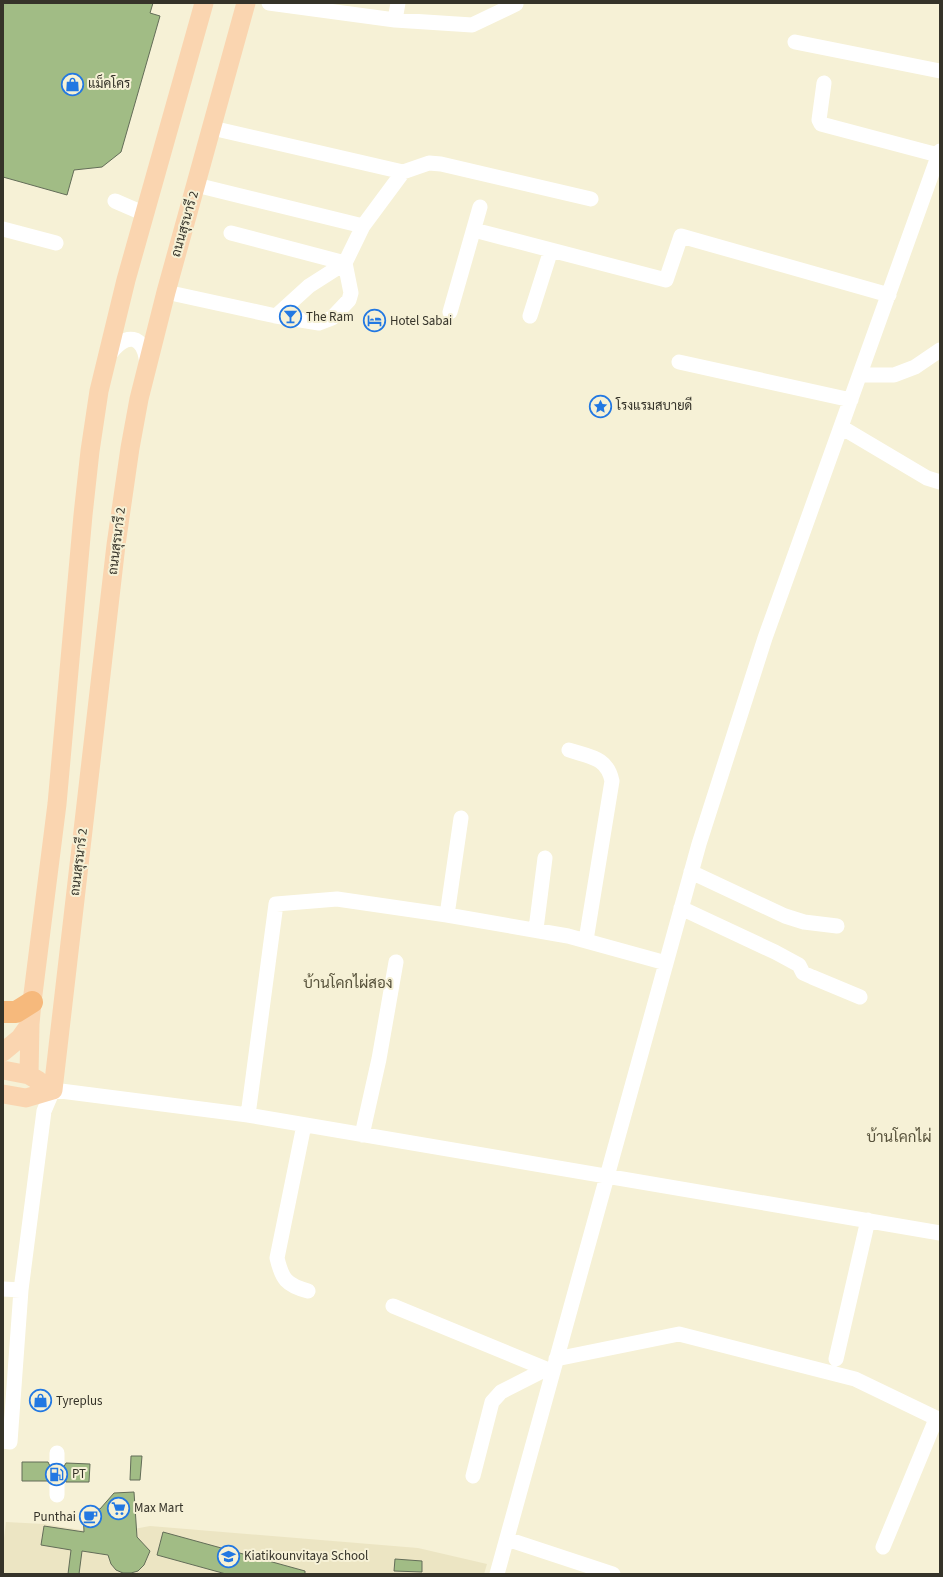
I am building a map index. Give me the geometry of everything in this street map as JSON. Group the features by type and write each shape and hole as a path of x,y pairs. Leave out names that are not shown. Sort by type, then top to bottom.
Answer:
{"highway":[{"path":"3,1012 16,1012 32,1002"}],"main road":[{"path":"30,1075 30,1024 32,1002 57,804 90,451 106,359 204,3"},
{"name":"ถนนสุรนารี 2","path":"53,1090 116,545 130,448 147,366 166,292 246,3"},
{"path":"3,1052 20,1038 30,1024"},
{"path":"3,1070 30,1075 53,1090"},
{"path":"3,1094 26,1098 53,1090"}],"street":[{"path":"269,3 395,20 472,25 516,4"},
{"path":"395,20 398,3"},
{"path":"795,42 940,71"},
{"path":"497,1574 552,1366 691,872 765,638 939,153 821,124 819,120 824,83"},
{"path":"212,128 403,172 429,163 440,164 591,200"},
{"path":"276,316 309,286 345,263 363,226 403,172"},
{"path":"196,185 363,226"},
{"path":"114,201 145,214"},
{"path":"450,312 480,207"},
{"path":"3,229 56,243"},
{"path":"474,230 666,280 681,236 889,295"},
{"path":"231,233 345,263"},
{"path":"530,316 551,250"},
{"path":"166,292 276,316 319,323 332,318 349,300 351,294 345,263"},
{"path":"106,359 113,349 124,340 133,339 142,345 146,352 147,366"},
{"path":"860,375 894,375 915,367 940,350"},
{"path":"679,362 851,400"},
{"path":"841,427 927,478 940,482"},
{"path":"569,750 604,763 610,770 612,781 586,940"},
{"path":"448,915 461,818"},
{"path":"536,929 545,858"},
{"path":"691,872 785,916 804,922 837,926"},
{"path":"248,1115 276,904 337,899 448,915 536,929 586,940 666,963"},
{"path":"681,908 775,952 799,965 803,973 812,978 860,997"},
{"path":"362,1135 379,1058 396,962"},
{"path":"3,1441 10,1442 21,1290 44,1111 53,1090 248,1115 940,1232"},
{"path":"304,1125 277,1258 280,1270 286,1282 308,1291"},
{"path":"836,1359 868,1220"},
{"path":"3,1289 21,1290"},
{"path":"393,1306 552,1366"},
{"path":"473,1476 492,1402 501,1392 552,1366 679,1334 854,1379 938,1420 883,1547"},
{"path":"507,1539 593,1571 613,1574"}],"shaded area":[{"name":"Kiatikounvitaya School","path":"6,1522 44,1524 107,1534 150,1526 418,1548 487,1564 484,1574 3,1574 3,1546"}],"building":[{"name":"แม็คโคร","path":"3,3 153,3 150,13 160,16 121,152 102,167 74,170 67,195 3,177"},
{"path":"131,1456 142,1456 140,1480 130,1480"},
{"path":"22,1462 48,1462 52,1470 57,1471 62,1470 66,1463 90,1464 89,1482 66,1482 65,1477 57,1473 52,1474 48,1481 22,1481"},
{"path":"134,1492 137,1537 150,1551 144,1565 138,1571 123,1573 116,1570 111,1564 108,1555 82,1551 79,1574 68,1574 71,1550 41,1545 44,1526 84,1532 83,1510 100,1509 114,1493"},
{"path":"163,1532 305,1571 305,1574 226,1574 157,1555"},
{"path":"395,1559 422,1561 422,1572 394,1571"}],"tunnel":[{"path":"57,1462 57,1482"}],"place":[{"name":"แม็คโคร","path":"72,84"},
{"name":"The Ram","path":"290,317"},
{"name":"Hotel Sabai","path":"374,321"},
{"name":"โรงแรมสบายดี","path":"600,406"},
{"name":"Tyreplus","path":"40,1401"},
{"name":"PT","path":"56,1474"},
{"name":"Max Mart","path":"119,1508"},
{"name":"Punthai","path":"91,1517"},
{"name":"Kiatikounvitaya School","path":"228,1556"}],"district":[{"name":"บ้านโคกไผ่สอง","path":"348,983"},
{"name":"บ้านโคกไผ่","path":"899,1137"}]}
